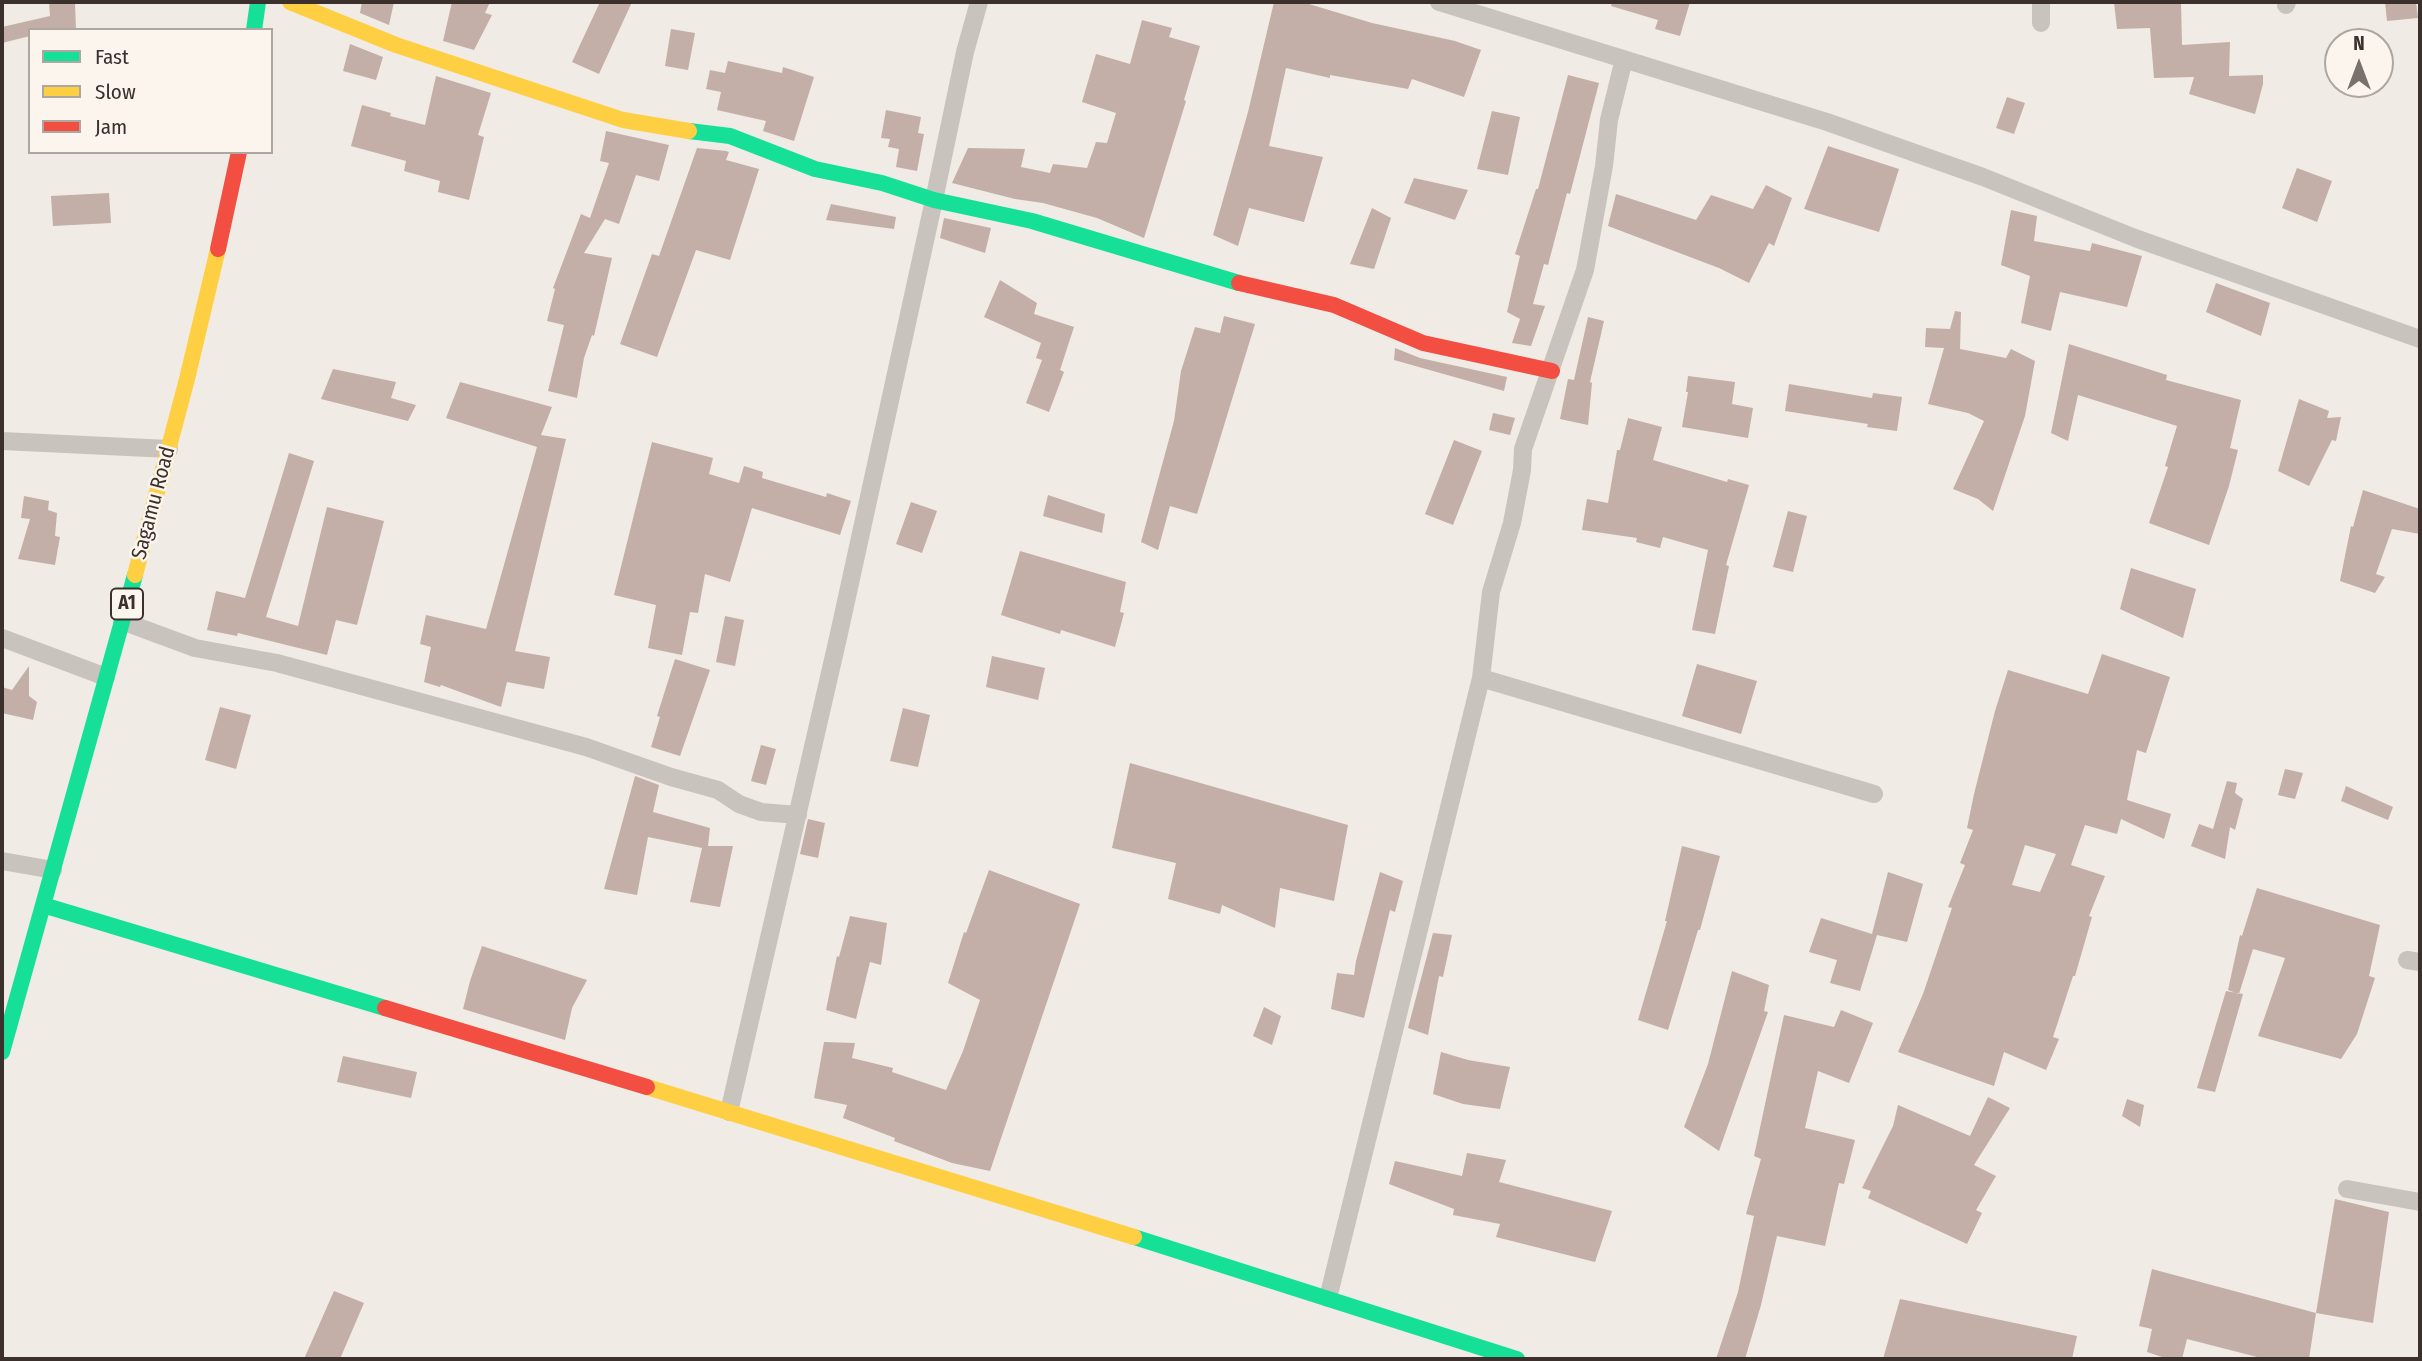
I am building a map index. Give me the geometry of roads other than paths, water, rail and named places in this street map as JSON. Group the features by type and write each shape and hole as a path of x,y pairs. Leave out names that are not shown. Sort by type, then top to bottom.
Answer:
{"main road":[{"path":"254,28 258,2"},
{"path":"290,2 396,45 623,120 667,129 730,136 815,169 882,183 934,200 1032,220 1268,290 1334,305 1423,343 1552,371"},
{"name":"Sagamu Road","path":"2,1052 169,449 218,254 239,154"},
{"path":"43,905 729,1112 1517,1359"}],"street":[{"path":"729,1112 798,815 965,52 979,2"},
{"path":"1439,2 1828,122 1983,177 2135,238 2420,339"},
{"path":"2041,2 2041,23"},
{"path":"1328,1298 1481,678 1491,592 1512,523 1522,470 1522,449 1552,371 1585,270 1604,166 1609,120 1624,59"},
{"path":"2,441 169,449"},
{"path":"122,621 195,649 277,663 586,747 671,777 718,790 739,804 761,812 798,815"},
{"path":"2,638 107,677"},
{"path":"1481,678 1874,794"},
{"path":"2,861 52,870"},
{"path":"2347,1189 2420,1202"}]}
